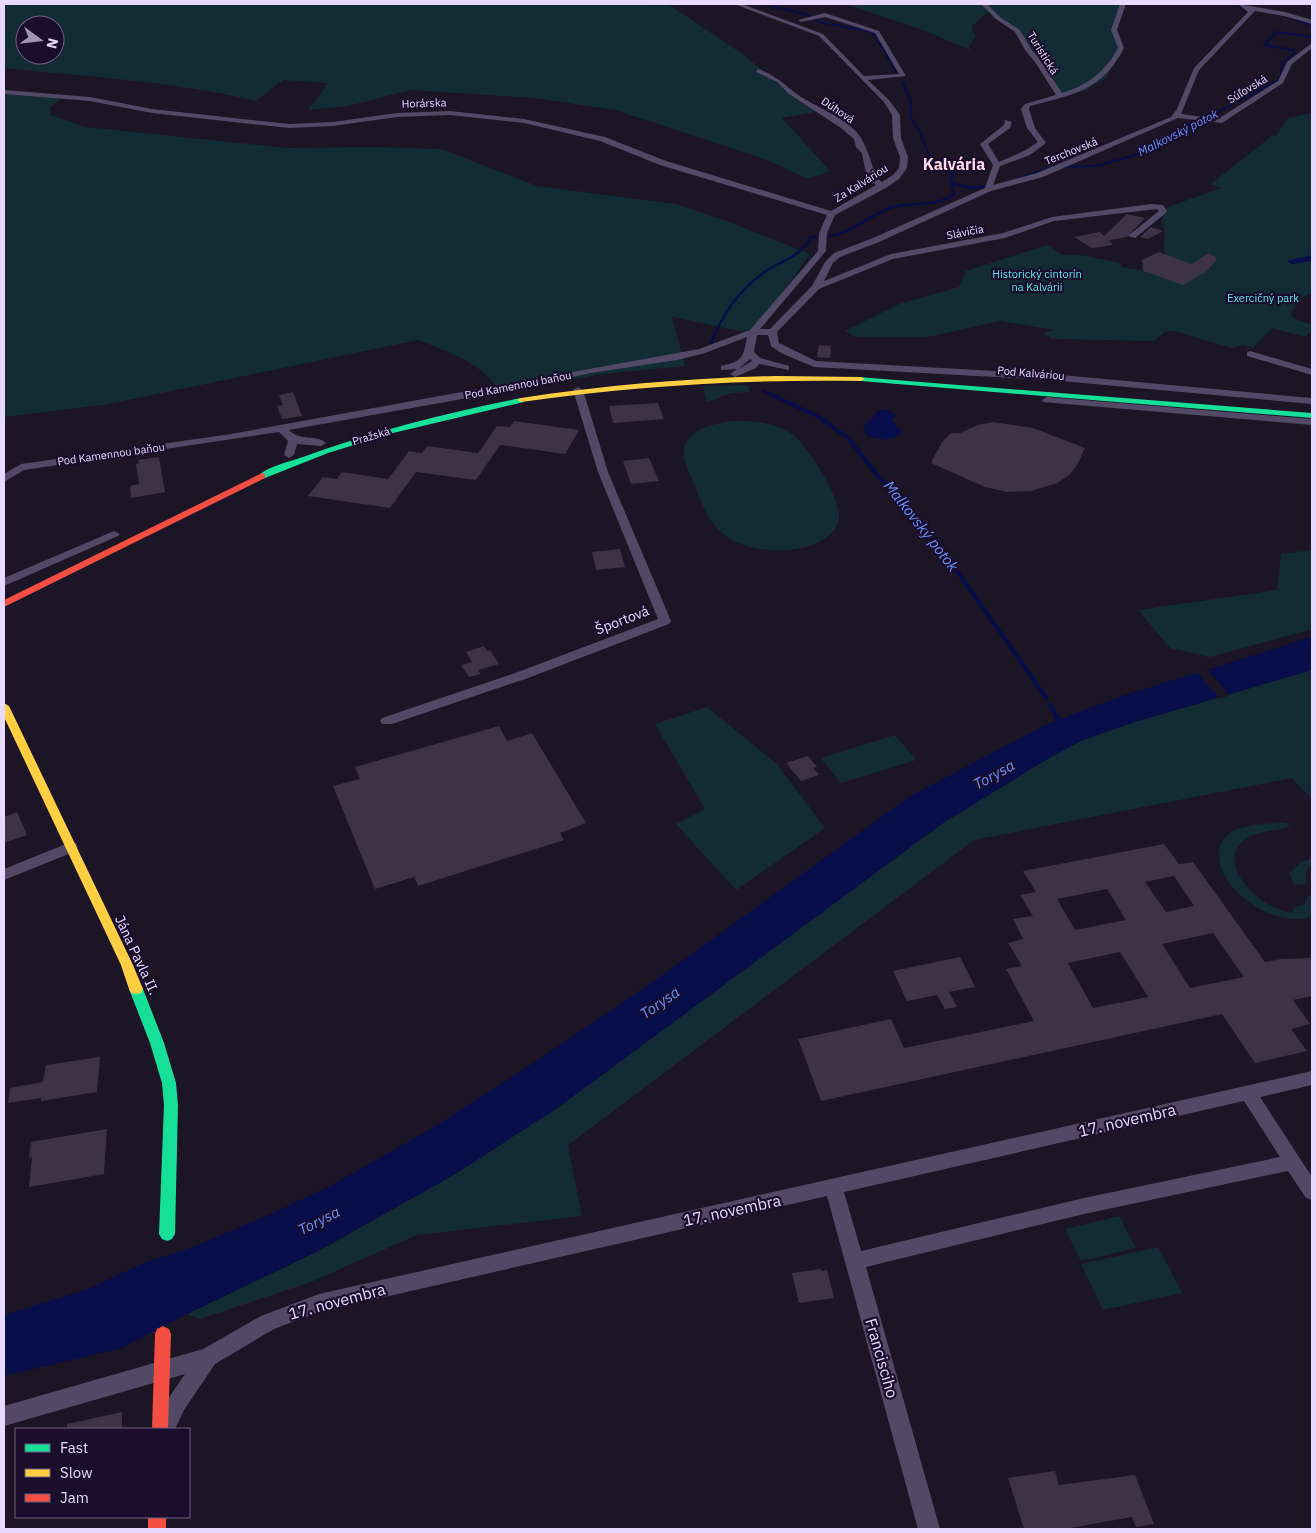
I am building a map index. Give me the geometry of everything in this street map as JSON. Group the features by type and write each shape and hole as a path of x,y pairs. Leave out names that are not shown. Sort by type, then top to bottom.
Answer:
{"main road":[{"name":"Pod Kalváriou","path":"749,358 786,368 889,372 1312,408"},
{"name":"Pražská","path":"200,493 288,455 423,412 529,389 639,374 724,368 749,358"},
{"name":"Pod Kalváriou","path":"770,377 890,380 1312,416"},
{"name":"Pražská","path":"5,604 223,494 304,459 390,430 503,402 578,390 707,379 770,377"},
{"path":"4,589 118,532"},
{"name":"Jána Pavla II.","path":"4,706 143,1004 169,1083 171,1105 167,1234"},
{"path":"160,1428 163,1334"}],"street":[{"name":"Za Kalváriou","path":"737,4 821,35 887,101 896,115 897,137 904,157 903,168 896,177 883,186 832,214 823,233 822,251"},
{"name":"Turistická","path":"984,4 998,18 1018,31 1028,50 1038,61 1057,97"},
{"path":"988,187 997,165 1040,146 1041,140 1031,128 1025,109 1027,105 1057,97 1098,80 1110,69 1121,48 1114,30 1123,4"},
{"path":"1242,4 1251,10 1285,14 1312,22"},
{"path":"1177,116 1196,68 1251,10"},
{"path":"801,20 824,15 877,32 903,76 862,78"},
{"name":"Turistická","path":"1014,37 1017,44 1035,64 1057,97"},
{"name":"Súľovská","path":"1177,116 1219,121 1281,82 1289,63 1312,45"},
{"name":"Dúhová","path":"758,71 778,81 791,93 844,126 858,138 860,147 866,152 871,178 883,186"},
{"name":"Horárska","path":"4,92 90,99 152,111 289,126 333,124 397,115 450,113 524,121 602,139 663,163 832,214"},
{"name":"Terchovská","path":"816,287 829,262 837,256 988,187 1028,179 1177,116"},
{"path":"997,165 984,144 1008,122"},
{"name":"Slávičia","path":"772,332 816,287 891,257 1005,235 1052,220 1151,206 1160,208 1163,211 1132,236"},
{"path":"816,210 840,209"},
{"path":"707,379 732,375 749,358 753,332 769,311 822,251 837,256"},
{"path":"753,332 772,332"},
{"name":"Pod Kamennou baňou","path":"4,479 21,467 223,439 280,427 490,391 591,370 677,357 753,332"},
{"name":"Pod Kalváriou","path":"772,332 774,344 784,352 814,364 1050,377 1312,401"},
{"path":"733,340 745,342 749,358 770,377"},
{"path":"1250,354 1312,372"},
{"name":"Športová","path":"387,721 523,675 665,621 603,472 578,390"},
{"name":"Pod Kalváriou","path":"1047,400 1312,422"},
{"path":"280,427 293,440 321,444"},
{"path":"288,455 293,440"},
{"path":"4,466 21,467"},
{"path":"4,582 118,532"},
{"path":"4,875 71,847"},
{"name":"17. novembra","path":"4,1416 162,1372 208,1357 268,1322 319,1303 1312,1078"},
{"path":"1248,1093 1312,1192"},
{"path":"854,1260 1084,1206 1293,1162"},
{"name":"Francisciho","path":"834,1187 930,1529"},
{"path":"165,1428 176,1403 208,1357"}],"green space":[{"path":"4,4 644,4 657,6 668,4 744,55 798,101 820,111 782,118 830,171 808,179 765,159 615,110 535,98 411,90 348,106 308,110 328,83 283,80 256,101 162,84 4,68"},
{"path":"845,4 1123,4 1114,21 1122,42 1119,56 1106,78 1085,91 1062,95 1015,31 988,12 973,25 972,31 976,35 969,46 970,50 923,30"},
{"path":"4,92 63,97 50,107 51,115 86,127 287,148 376,147 441,149 537,186 676,204 732,223 810,254 754,334 672,317 685,366 603,374 501,393 494,383 475,366 453,354 418,340 104,405 4,417"},
{"path":"1312,113 1312,293 1302,298 1291,313 1293,318 1312,325 1312,331 1305,337 1272,328 1253,348 1243,345 1232,348 1174,331 1165,332 1154,341 1052,339 1044,333 1055,330 1000,321 928,337 856,337 845,331 899,304 959,287 966,271 1047,245 1063,255 1080,255 1121,263 1121,267 1142,270 1160,268 1166,255 1164,251 1165,232 1161,222 1168,207 1221,188 1211,184 1273,135 1276,136 1288,118"},
{"path":"748,385 750,392 731,393 707,402 703,386"},
{"path":"753,421 768,424 789,432 804,447 829,485 838,510 839,519 837,527 825,539 791,550 762,549 735,541 723,534 714,525 704,508 688,469 684,450 687,441 695,432 718,423"},
{"path":"1312,550 1312,629 1210,657 1170,648 1138,610 1277,590 1281,554"},
{"path":"1312,670 1312,799 1292,778 974,840 568,1145 582,1216 417,1235 311,1282 200,1319 187,1314 319,1251 457,1173 560,1106 943,823 1049,758 1083,740 1135,722"},
{"path":"707,707 777,764 825,828 736,890 676,824 705,809 655,724"},
{"path":"895,735 916,760 841,783 821,758"},
{"path":"1278,822 1287,823 1290,827 1258,833 1247,838 1235,852 1235,864 1239,875 1247,887 1269,905 1281,910 1292,912 1294,908 1305,904 1308,896 1312,896 1312,916 1294,919 1275,915 1256,906 1239,894 1227,879 1220,863 1220,847 1229,834 1240,828"},
{"path":"1312,858 1312,864 1306,872 1306,885 1294,884 1289,874 1301,862"},
{"path":"1119,1216 1136,1248 1081,1261 1065,1229"},
{"path":"1158,1247 1182,1293 1103,1310 1081,1264"}],"water":[{"path":"886,409 896,415 892,420 902,432 890,439 867,436 863,428 879,410"},
{"name":"Torysa","path":"1312,637 1312,670 1135,722 1083,740 1049,758 943,823 560,1106 457,1173 316,1252 187,1314 122,1348 4,1376 4,1315 88,1289 146,1262 185,1250 271,1214 330,1186 429,1130 526,1068 657,979 909,797 1047,724 1125,695"}],"pier":[{"path":"1205,667 1230,695 1220,699 1195,670"}],"building":[{"path":"1127,214 1145,218 1127,237 1109,240 1113,245 1092,248 1074,237 1100,232 1104,236"},
{"path":"1151,227 1163,231 1148,239 1140,237"},
{"path":"1159,252 1191,264 1209,253 1217,259 1206,272 1183,285 1143,271 1142,260"},
{"path":"819,345 831,346 830,358 817,357"},
{"path":"293,392 302,416 282,419 277,406 283,405 279,395"},
{"path":"658,403 664,419 613,423 609,406"},
{"path":"514,421 579,430 565,454 500,445 476,480 416,472 390,508 308,496 323,477 337,479 342,472 388,479 409,451 422,453 427,446 478,453 497,426 510,427"},
{"path":"993,422 1033,428 1085,448 1076,467 1069,475 1057,483 1031,491 1007,492 985,487 931,463 942,442 951,433 960,433 978,425"},
{"path":"159,457 165,492 131,498 130,486 139,484 136,464 139,464 138,460"},
{"path":"649,458 659,481 631,484 623,461"},
{"path":"620,549 625,567 596,570 592,552"},
{"path":"484,646 487,651 490,650 499,664 478,670 481,674 469,677 461,665 472,662 466,652"},
{"path":"499,726 507,741 532,733 586,823 560,833 564,840 418,886 414,877 375,889 333,786 360,779 355,767"},
{"path":"808,756 817,767 813,768 819,775 801,781 786,763"},
{"path":"17,812 27,835 4,843 4,817"},
{"path":"1164,844 1179,864 1193,862 1265,962 1282,959 1312,958 1312,996 1293,1000 1310,1024 1291,1029 1307,1051 1255,1063 1222,1014 821,1101 798,1039 891,1019 904,1048 1034,1021 1006,969 1022,966 1008,943 1023,939 1013,919 1033,916 1020,895 1036,892 1023,871","holes":["1174,876 1194,906 1166,912 1145,882","1107,889 1126,920 1075,930 1057,899","1213,933 1244,977 1190,988 1162,944","1120,952 1148,997 1093,1008 1068,963"]},
{"path":"960,957 975,987 949,992 957,1007 945,1009 937,995 907,1001 893,971"},
{"path":"100,1057 97,1092 41,1101 41,1098 8,1103 10,1088 43,1082 46,1065"},
{"path":"107,1129 104,1174 29,1187 32,1157 29,1158 31,1142"},
{"path":"821,1269 822,1271 827,1270 834,1298 799,1303 792,1273"},
{"path":"122,1412 122,1428 67,1428 67,1424"},
{"path":"1055,1471 1059,1485 1135,1475 1154,1524 1136,1527 1132,1517 1070,1528 1024,1529 1008,1478"}],"waterway":[{"path":"764,4 808,15 820,22 873,32 897,74"},
{"name":"Malkovský potok","path":"1237,4 1248,11"},
{"name":"Malkovský potok","path":"1286,16 1312,25"},
{"name":"Malkovský potok","path":"1035,173 1052,167 1095,166 1136,155 1277,81 1281,75 1283,62 1295,53 1293,50 1264,45 1276,32 1312,37"},
{"path":"902,82 911,102 910,116 921,134 930,158 936,165 953,172"},
{"path":"951,183 953,172"},
{"name":"Malkovský potok","path":"1018,179 1039,172"},
{"name":"Malkovský potok","path":"830,236 846,231 890,208 931,203 947,198 954,194 951,183"},
{"name":"Malkovský potok","path":"951,183 972,188 991,186"},
{"name":"Malkovský potok","path":"711,343 721,322 740,294 756,278 792,257 802,249 811,237 816,237"},
{"path":"1292,261 1312,258"},
{"name":"Malkovský potok","path":"763,391 773,396"},
{"name":"Malkovský potok","path":"770,394 819,417 848,438 878,476 930,533 1036,683"},
{"name":"Malkovský potok","path":"1035,682 1046,698"},
{"name":"Malkovský potok","path":"1050,705 1060,724"}],"traffic: fast":[{"path":"861,379 1312,416"},
{"path":"262,476 325,451 390,431 455,414 521,400"},
{"path":"136,989 157,1043 169,1083 171,1105 167,1234"}],"traffic: slow":[{"path":"521,400 648,384 691,381 776,378 861,379"},
{"path":"4,706 127,965 136,989"}],"traffic: jam":[{"path":"4,604 262,476"},
{"path":"160,1428 163,1334"},
{"path":"157,1518 157,1529"}],"district":[{"name":"Kalvária","path":"954,164"}],"park label":[{"name":"Historický cintorín na Kalvárii","path":"1037,280"},
{"name":"Exercičný park","path":"1263,298"}]}
